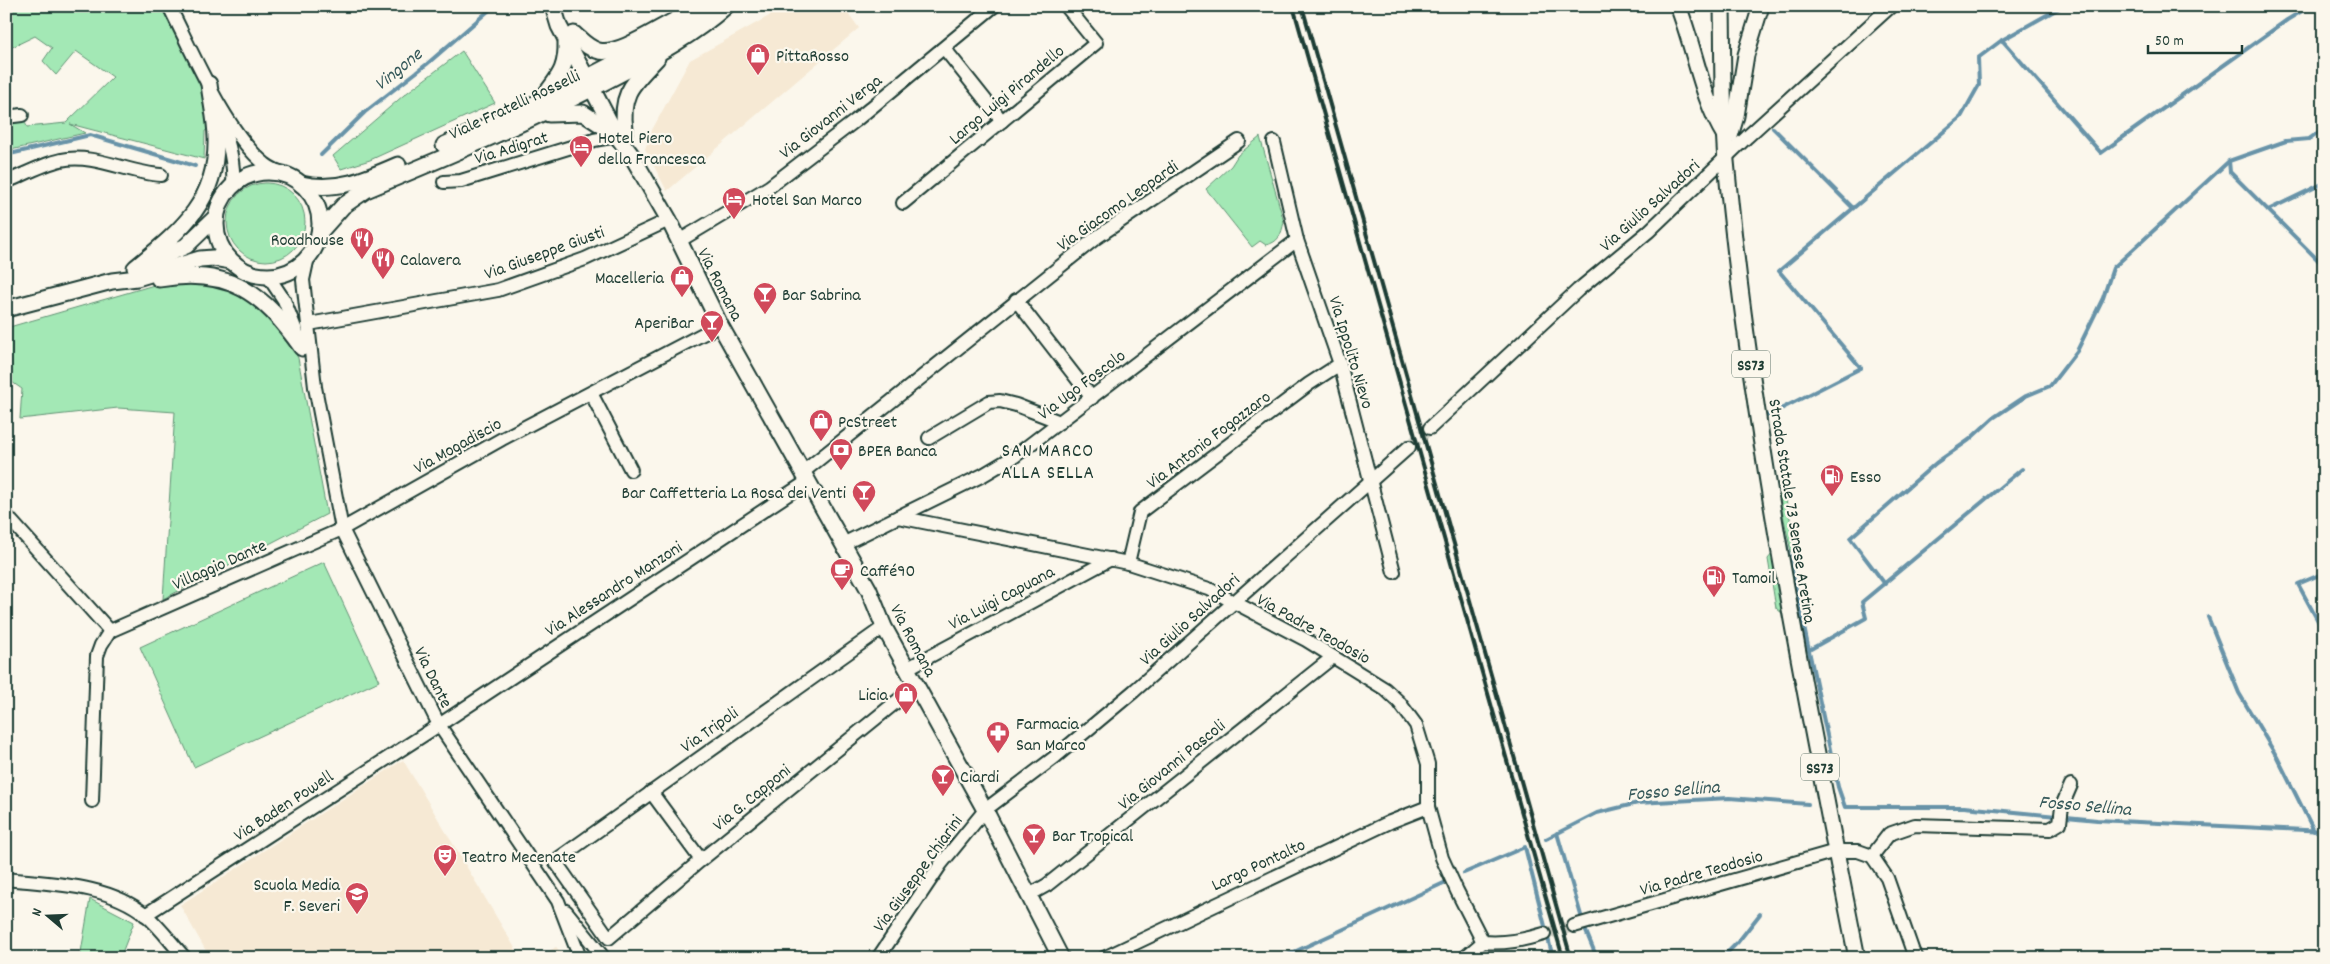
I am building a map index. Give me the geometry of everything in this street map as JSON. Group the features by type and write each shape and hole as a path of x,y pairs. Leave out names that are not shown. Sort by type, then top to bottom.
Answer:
{"main road":[{"name":"Via Romana","path":"554,6 632,156 669,220 720,325 869,590 884,627 985,810 1061,958"},
{"path":"666,49 634,83 626,95 621,133 583,113 540,109 566,64 570,36 598,51 617,51 665,24 708,6"},
{"name":"Viale Fratelli Rosselli","path":"594,81 714,6"},
{"name":"Viale Fratelli Rosselli","path":"319,233 342,206 366,190 540,109 594,81 666,49 708,23 726,6"},
{"path":"1678,6 1688,32 1712,116 1726,149"},
{"name":"Strada Statale 73 Senese Aretina","path":"1722,6 1726,149 1743,310 1768,481 1836,851 1858,958"},
{"path":"1726,149 1736,116 1746,55 1761,6"},
{"path":"136,273 184,227 197,210 208,189 215,158 216,138 209,84"},
{"name":"Viale Fratelli Rosselli","path":"295,180 316,187 358,182 540,109"},
{"path":"260,172 274,172 295,180 310,194 317,206 319,233 308,257 296,267 283,274 268,276 242,269 231,261 219,241 216,217 219,205 233,185 246,177 260,172"},
{"path":"136,273 186,246 216,217"},
{"path":"6,309 136,273 200,259 213,258 231,261"},
{"path":"136,273 159,279 199,275 233,283 272,309 302,348"}],"street":[{"path":"169,6 209,84 246,146 266,165 295,180"},
{"name":"Via Giovanni Verga","path":"679,241 769,187 855,121 994,6"},
{"name":"Largo Luigi Pirandello","path":"903,203 1096,43 1066,6"},
{"name":"Via Giulio Salvadori","path":"1430,428 1578,290 1649,231 1726,149 1747,138 1891,6"},
{"path":"944,48 1002,120"},
{"path":"209,84 232,153 233,185"},
{"path":"6,117 22,115"},
{"name":"Via Adigrat","path":"444,182 461,181 621,133"},
{"name":"Via Giacomo Leopardi","path":"805,477 1016,300 1096,237 1239,141"},
{"name":"Via Ippolito Nievo","path":"1274,142 1297,240 1340,364 1372,480 1394,572"},
{"path":"6,182 61,160 91,160 161,176"},
{"name":"Via Giuseppe Giusti","path":"309,324 498,290 585,260 669,220"},
{"name":"Via Ugo Foscolo","path":"843,544 983,475 1015,456 1297,240"},
{"name":"Via Dante","path":"308,257 303,280 315,387 342,529 439,725 558,901 580,958"},
{"name":"Via Dante","path":"268,276 284,300 315,387"},
{"path":"1016,300 1092,398"},
{"name":"Via Mogadiscio","path":"342,529 590,393 720,325"},
{"name":"Via Antonio Fogazzaro","path":"1128,563 1140,512 1309,384 1340,364"},
{"path":"590,393 631,470"},
{"path":"929,438 989,402 994,401 1016,405 1060,422"},
{"name":"Via Giulio Salvadori","path":"985,810 1055,757 1113,709 1409,446"},
{"name":"Via Alessandro Manzoni","path":"439,725 805,477"},
{"path":"6,515 110,631 101,644 97,656 92,801"},
{"name":"Via Padre Teodosio","path":"898,516 1111,559 1210,589 1233,603 1306,640 1385,689 1399,702 1416,725 1428,764 1428,807 1442,858 1464,907 1483,942"},
{"name":"Villaggio Dante","path":"110,631 342,529"},
{"name":"Via Luigi Capuana","path":"908,668 1111,559"},
{"name":"Via Tripoli","path":"609,938 555,861 884,627"},
{"name":"Via Giovanni Pascoli","path":"1029,895 1047,885 1333,657"},
{"name":"Via G. Capponi","path":"609,938 701,860 917,685"},
{"name":"Via Baden Powell","path":"146,915 439,725"},
{"path":"1917,958 1913,952 1887,878 1872,856 1889,834 1915,825 2050,829 2060,823 2062,806 2071,785"},
{"path":"651,792 701,860"},
{"name":"Largo Pontalto","path":"1104,958 1321,854 1390,822 1428,807"},
{"name":"Via Giuseppe Chiarini","path":"878,958 941,864 985,810"},
{"name":"Via Padre Teodosio","path":"1574,926 1836,851 1858,851 1872,856"},
{"path":"6,879 62,885 109,894 146,915 185,958"},
{"path":"558,901 604,958"},
{"path":"1464,958 1483,942 1517,942 1544,934"}],"shaded area":[{"path":"787,6 843,6 859,28 667,191 645,149 652,130 690,60"},
{"path":"403,760 518,953 510,958 210,958 180,905"},
{"path":"556,947 567,958 538,958"}],"green space":[{"path":"6,6 161,6 203,87 211,128 205,131 204,159 70,124 85,133 6,151 6,117 22,115 27,127 66,123 113,77 76,51 56,75 43,61 52,48 35,36 6,50"},
{"path":"462,51 495,103 370,160 341,169 333,156 404,95"},
{"path":"1260,137 1284,222 1277,240 1266,245 1260,241 1252,247 1206,189 1231,166 1238,155"},
{"path":"258,183 274,183 288,189 299,200 305,214 305,230 299,244 288,255 274,261 258,261 244,255 233,244 227,230 227,214 233,200 244,189"},
{"path":"161,283 216,284 258,304 288,337 298,358 327,514 163,599 175,412 118,408 20,419 22,389 6,378 6,328"},
{"path":"1785,495 1797,551 1791,552 1779,496"},
{"path":"1772,554 1783,614 1776,608 1768,559"},
{"path":"324,562 379,681 194,767 140,647"},
{"path":"90,899 134,922 120,958 80,958"}],"waterway":[{"name":"Vingone","path":"321,155 365,112 427,64 494,6"},
{"path":"1761,419 1861,368 1779,271 1961,117 1979,85 1978,58 2002,40 2063,6"},
{"path":"2002,40 2101,153 2287,20 2310,6"},
{"path":"1773,128 1853,208"},
{"path":"1885,584 1850,538 1936,463 1969,440 1993,418 2026,396 2050,386 2077,351 2103,298 2113,268 2229,161 2286,141 2309,139 2324,128"},
{"name":"Vingone","path":"6,155 90,135 195,166"},
{"path":"2229,161 2230,172 2324,266"},
{"path":"2268,210 2324,183"},
{"path":"1809,650 1866,618 1862,602 2022,469"},
{"name":"Fosso Sellina","path":"1782,524 1838,787 1845,807 1964,807 2097,820 2324,831"},
{"path":"2324,573 2298,584 2324,632"},
{"path":"2208,617 2239,693 2277,757 2314,831"},
{"name":"Fosso Sellina","path":"1546,839 1597,813 1638,803 1729,798 1808,804"},
{"path":"1557,833 1585,929 1597,958"},
{"path":"1464,873 1525,847 1553,958"},
{"name":"Fosso Sellina","path":"1281,958 1446,882"},
{"path":"1722,958 1738,942 1760,914"}],"tunnel":[{"path":"1409,447 1430,428"},
{"path":"1544,934 1574,926"}],"railway":[{"path":"1293,6 1563,958"},
{"path":"1302,6 1571,958"}],"place":[{"name":"PittaRosso","path":"758,76"},
{"name":"Hotel Piero della Francesca","path":"581,168"},
{"name":"Hotel San Marco","path":"734,220"},
{"name":"Roadhouse","path":"362,260"},
{"name":"Calavera","path":"383,280"},
{"name":"Macelleria","path":"682,298"},
{"name":"Bar Sabrina","path":"765,315"},
{"name":"AperiBar","path":"712,343"},
{"name":"PcStreet","path":"821,442"},
{"name":"BPER Banca","path":"841,471"},
{"name":"Esso","path":"1832,497"},
{"name":"Bar Caffetteria La Rosa dei Venti","path":"864,513"},
{"name":"Caffé90","path":"842,591"},
{"name":"Tamoil","path":"1714,598"},
{"name":"Licia","path":"906,715"},
{"name":"Farmacia San Marco","path":"998,754"},
{"name":"Ciardi","path":"943,797"},
{"name":"Bar Tropical","path":"1034,856"},
{"name":"Teatro Mecenate","path":"445,877"},
{"name":"Scuola Media F. Severi","path":"357,915"}],"district":[{"name":"SAN MARCO ALLA SELLA","path":"1048,460"}]}
